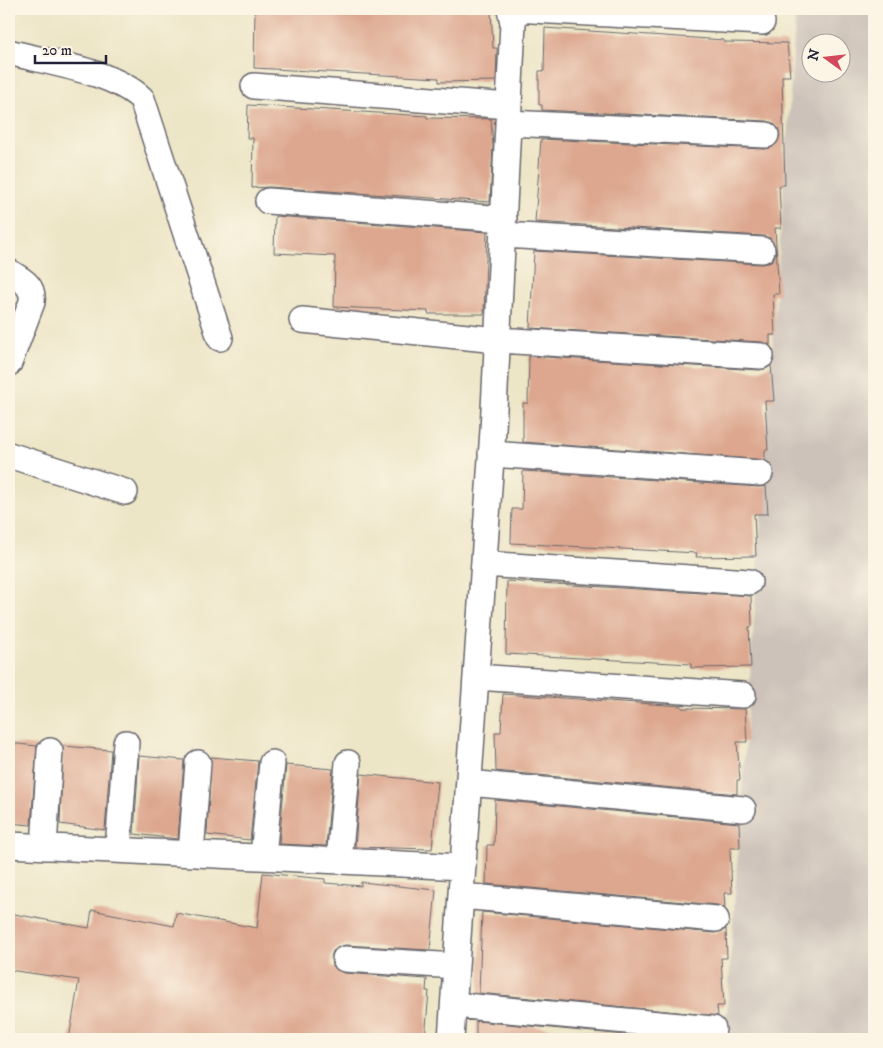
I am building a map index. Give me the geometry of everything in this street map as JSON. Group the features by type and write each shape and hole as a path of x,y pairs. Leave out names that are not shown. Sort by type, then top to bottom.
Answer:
{"street":[{"path":"452,1039 491,454 509,115 512,9 762,22"},
{"path":"9,52 114,80 132,89 142,99 220,338"},
{"path":"254,86 509,115 766,135"},
{"path":"268,201 503,227 762,250"},
{"path":"9,272 28,284 33,292 32,302 9,363"},
{"path":"302,320 497,340 761,356"},
{"path":"491,454 760,473"},
{"path":"9,455 125,492"},
{"path":"484,564 748,582"},
{"path":"476,677 743,695"},
{"path":"118,850 126,742"},
{"path":"44,846 50,751"},
{"path":"191,853 198,762"},
{"path":"264,856 272,763"},
{"path":"339,860 348,763"},
{"path":"469,783 743,809"},
{"path":"9,845 463,867"},
{"path":"461,896 716,919"},
{"path":"345,959 456,966"},
{"path":"454,1005 713,1029"}],"shaded area":[{"path":"796,9 874,9 874,1039 725,1039"}],"building":[{"path":"255,9 491,9 493,48 497,48 496,81 439,82 439,78 254,68"},
{"path":"545,28 724,40 724,42 787,43 790,76 782,76 785,185 779,185 781,228 775,228 779,294 773,294 775,335 770,335 770,345 762,342 530,328 534,251 761,264 769,263 774,258 776,250 770,238 763,236 535,222 541,139 765,149 773,147 780,136 778,128 773,123 767,121 542,110 542,105 539,105 539,71 544,71"},
{"path":"248,105 427,116 427,118 491,119 493,146 490,202 269,187 252,188 253,138 247,138"},
{"path":"275,216 487,232 484,314 428,314 428,311 334,307 335,256 274,253"},
{"path":"529,356 760,370 771,365 774,401 765,401 768,450 765,450 765,460 523,442 523,403 528,403"},
{"path":"523,471 766,486 768,514 754,514 756,556 696,557 697,553 511,543 512,509 522,509"},
{"path":"507,581 751,596 752,627 749,627 751,667 691,668 691,664 506,654"},
{"path":"503,694 682,706 682,708 745,709 747,742 737,742 740,780 737,780 737,794 496,771 495,732 501,732"},
{"path":"9,743 37,746 31,825 9,823"},
{"path":"63,746 111,750 105,830 60,824"},
{"path":"139,756 184,760 178,839 134,834"},
{"path":"211,757 258,761 250,840 207,835"},
{"path":"286,765 333,769 326,846 279,844"},
{"path":"361,774 438,782 432,849 355,847"},
{"path":"495,800 739,823 740,848 730,848 732,893 724,893 725,908 717,905 486,884 487,845 494,845"},
{"path":"263,873 325,879 325,883 361,886 361,882 436,890 430,950 345,945 333,951 331,958 332,966 344,973 427,979 426,991 429,991 425,1039 69,1039 79,980 9,970 9,913 89,928 92,910 174,926 176,913 257,928"},
{"path":"482,912 715,933 726,929 727,958 721,958 724,1006 717,1006 718,1016 479,993"},
{"path":"476,1021 668,1039 476,1039"}]}
